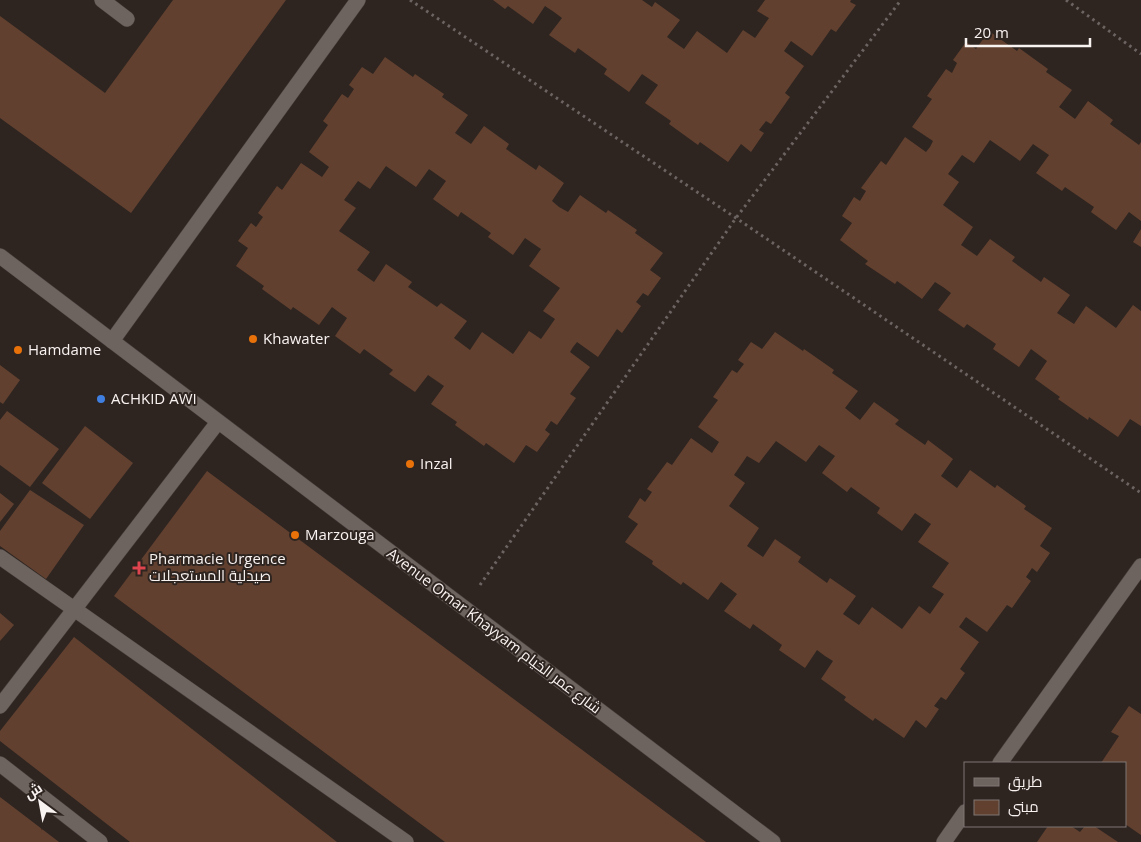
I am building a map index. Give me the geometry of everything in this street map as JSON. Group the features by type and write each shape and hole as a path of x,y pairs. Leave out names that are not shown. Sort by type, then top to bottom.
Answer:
{"street":[{"path":"102,0 127,19"},
{"path":"112,341 358,0"},
{"name":"Avenue Omar Khayyam شارع عمر الخيام","path":"0,256 773,842"},
{"path":"0,706 73,608 218,422"},
{"path":"0,556 406,842"},
{"path":"1001,762 1141,566"},
{"path":"0,764 100,842"},
{"path":"944,842 964,813"}],"path":[{"path":"410,0 736,218 1141,493"},
{"path":"464,608 736,218 901,0"},
{"path":"1066,0 1141,54"}],"building":[{"path":"173,0 286,0 131,213 0,118 0,16 105,93"},
{"path":"493,0 642,0 652,7 655,2 680,20 667,37 684,49 697,31 727,53 743,30 755,38 769,18 757,11 765,0 851,0 850,2 856,5 836,32 831,29 812,56 791,41 784,51 804,66 785,93 790,97 771,124 766,121 759,130 764,133 751,152 741,144 728,162 700,142 698,145 669,124 671,121 645,103 658,85 642,74 629,92 604,74 607,69 578,48 575,53 549,35 562,18 554,12 545,6 533,24 508,6 505,9"},
{"path":"989,31 1017,51 1019,48 1048,69 1046,72 1072,90 1059,107 1075,119 1088,101 1113,120 1110,124 1139,145 1141,142 1141,221 1129,212 1116,230 1091,212 1094,207 1065,187 1062,191 1036,173 1049,155 1033,144 1020,161 990,140 974,163 962,155 948,174 959,182 943,205 973,227 961,245 977,256 990,239 1015,257 1012,261 1041,282 1044,277 1070,295 1057,313 1074,324 1086,306 1116,328 1133,305 1141,311 1141,426 1130,419 1118,437 1089,417 1088,420 1058,399 1060,397 1035,379 1047,361 1031,349 1019,367 993,349 996,344 967,324 964,328 938,310 951,293 943,287 935,282 922,299 897,281 895,284 865,264 868,261 840,240 852,223 842,216 854,197 860,201 866,191 861,188 881,161 886,165 905,137 926,152 930,147 933,141 912,127 932,99 927,96 946,69 952,73 957,63 953,60 966,42 976,49"},
{"path":"385,57 413,77 415,74 444,94 442,97 468,115 455,133 471,144 484,126 509,144 506,149 536,170 539,165 564,183 552,201 559,207 568,212 580,195 606,213 608,210 637,230 635,233 663,253 650,270 661,278 648,296 643,293 636,302 641,306 622,333 617,329 598,357 577,342 573,347 570,352 590,367 570,394 576,398 557,425 551,421 545,430 550,434 537,452 526,445 514,463 486,443 484,446 455,425 457,422 431,404 444,386 428,375 415,392 389,374 393,370 364,349 360,354 335,336 347,318 332,307 319,325 293,307 291,310 262,289 264,286 236,266 248,248 238,241 251,223 256,227 263,217 258,213 277,186 282,190 301,163 322,177 329,167 309,152 328,125 323,121 342,94 348,98 354,89 349,85 362,67 373,74","holes":["386,166 416,187 429,169 446,181 433,199 458,217 461,212 491,233 488,237 513,255 525,238 541,249 529,266 560,288 543,311 555,319 541,339 529,331 513,354 482,332 470,350 454,338 467,321 441,303 437,307 408,287 412,282 386,264 374,282 357,270 370,252 339,231 356,208 344,200 358,181 370,189"]},
{"path":"1141,229 1141,247 1133,242"},
{"path":"775,332 803,351 804,349 834,370 832,373 858,391 845,408 860,420 874,402 899,420 895,424 925,445 928,440 953,459 941,476 957,488 970,470 995,488 997,485 1026,506 1024,509 1052,528 1040,546 1050,553 1037,572 1032,568 1026,577 1031,581 1012,608 1007,605 987,632 966,617 959,627 979,642 960,669 965,673 946,700 941,697 934,706 939,709 926,728 916,720 904,738 875,718 873,721 844,700 846,697 821,679 833,661 817,650 805,668 779,650 782,645 753,624 750,629 724,611 737,594 721,582 708,600 683,582 681,585 652,564 653,561 625,542 638,524 628,517 640,498 645,502 652,492 647,489 667,462 672,465 691,438 712,453 719,442 698,427 718,400 713,397 732,370 737,373 744,364 738,360 751,342 762,349","holes":["776,441 806,462 819,445 835,456 822,473 847,492 851,487 880,508 877,513 902,531 915,513 931,524 918,542 949,563 932,587 944,594 930,614 919,606 902,629 872,607 859,625 843,614 856,596 830,578 827,583 798,562 801,557 775,539 763,557 747,546 759,528 729,506 745,483 734,475 747,456 759,463"]},
{"path":"0,365 20,380 3,404 0,402"},
{"path":"7,411 59,449 30,487 0,465 0,420"},
{"path":"85,426 133,463 90,519 42,483"},
{"path":"207,471 706,842 445,842 114,596"},
{"path":"30,490 84,525 46,579 0,546 0,531"},
{"path":"0,493 14,504 0,522"},
{"path":"0,613 14,625 0,641"},
{"path":"74,637 337,842 130,842 0,741 0,731"},
{"path":"1129,706 1141,714 1141,835 1126,825 1126,762 1102,762 1119,736 1111,732"},
{"path":"0,797 59,842 0,842"},
{"path":"1047,827 1072,827 1080,832 1084,827 1096,827 1118,842 1037,842"}],"place":[{"name":"Khawater","path":"253,339"},
{"name":"Hamdame","path":"18,350"},
{"name":"ACHKID AWI","path":"101,399"},
{"name":"Inzal","path":"410,464"},
{"name":"Marzouga","path":"295,535"},
{"name":"Pharmacie Urgence صيدلية المستعجلات","path":"139,568"}]}
